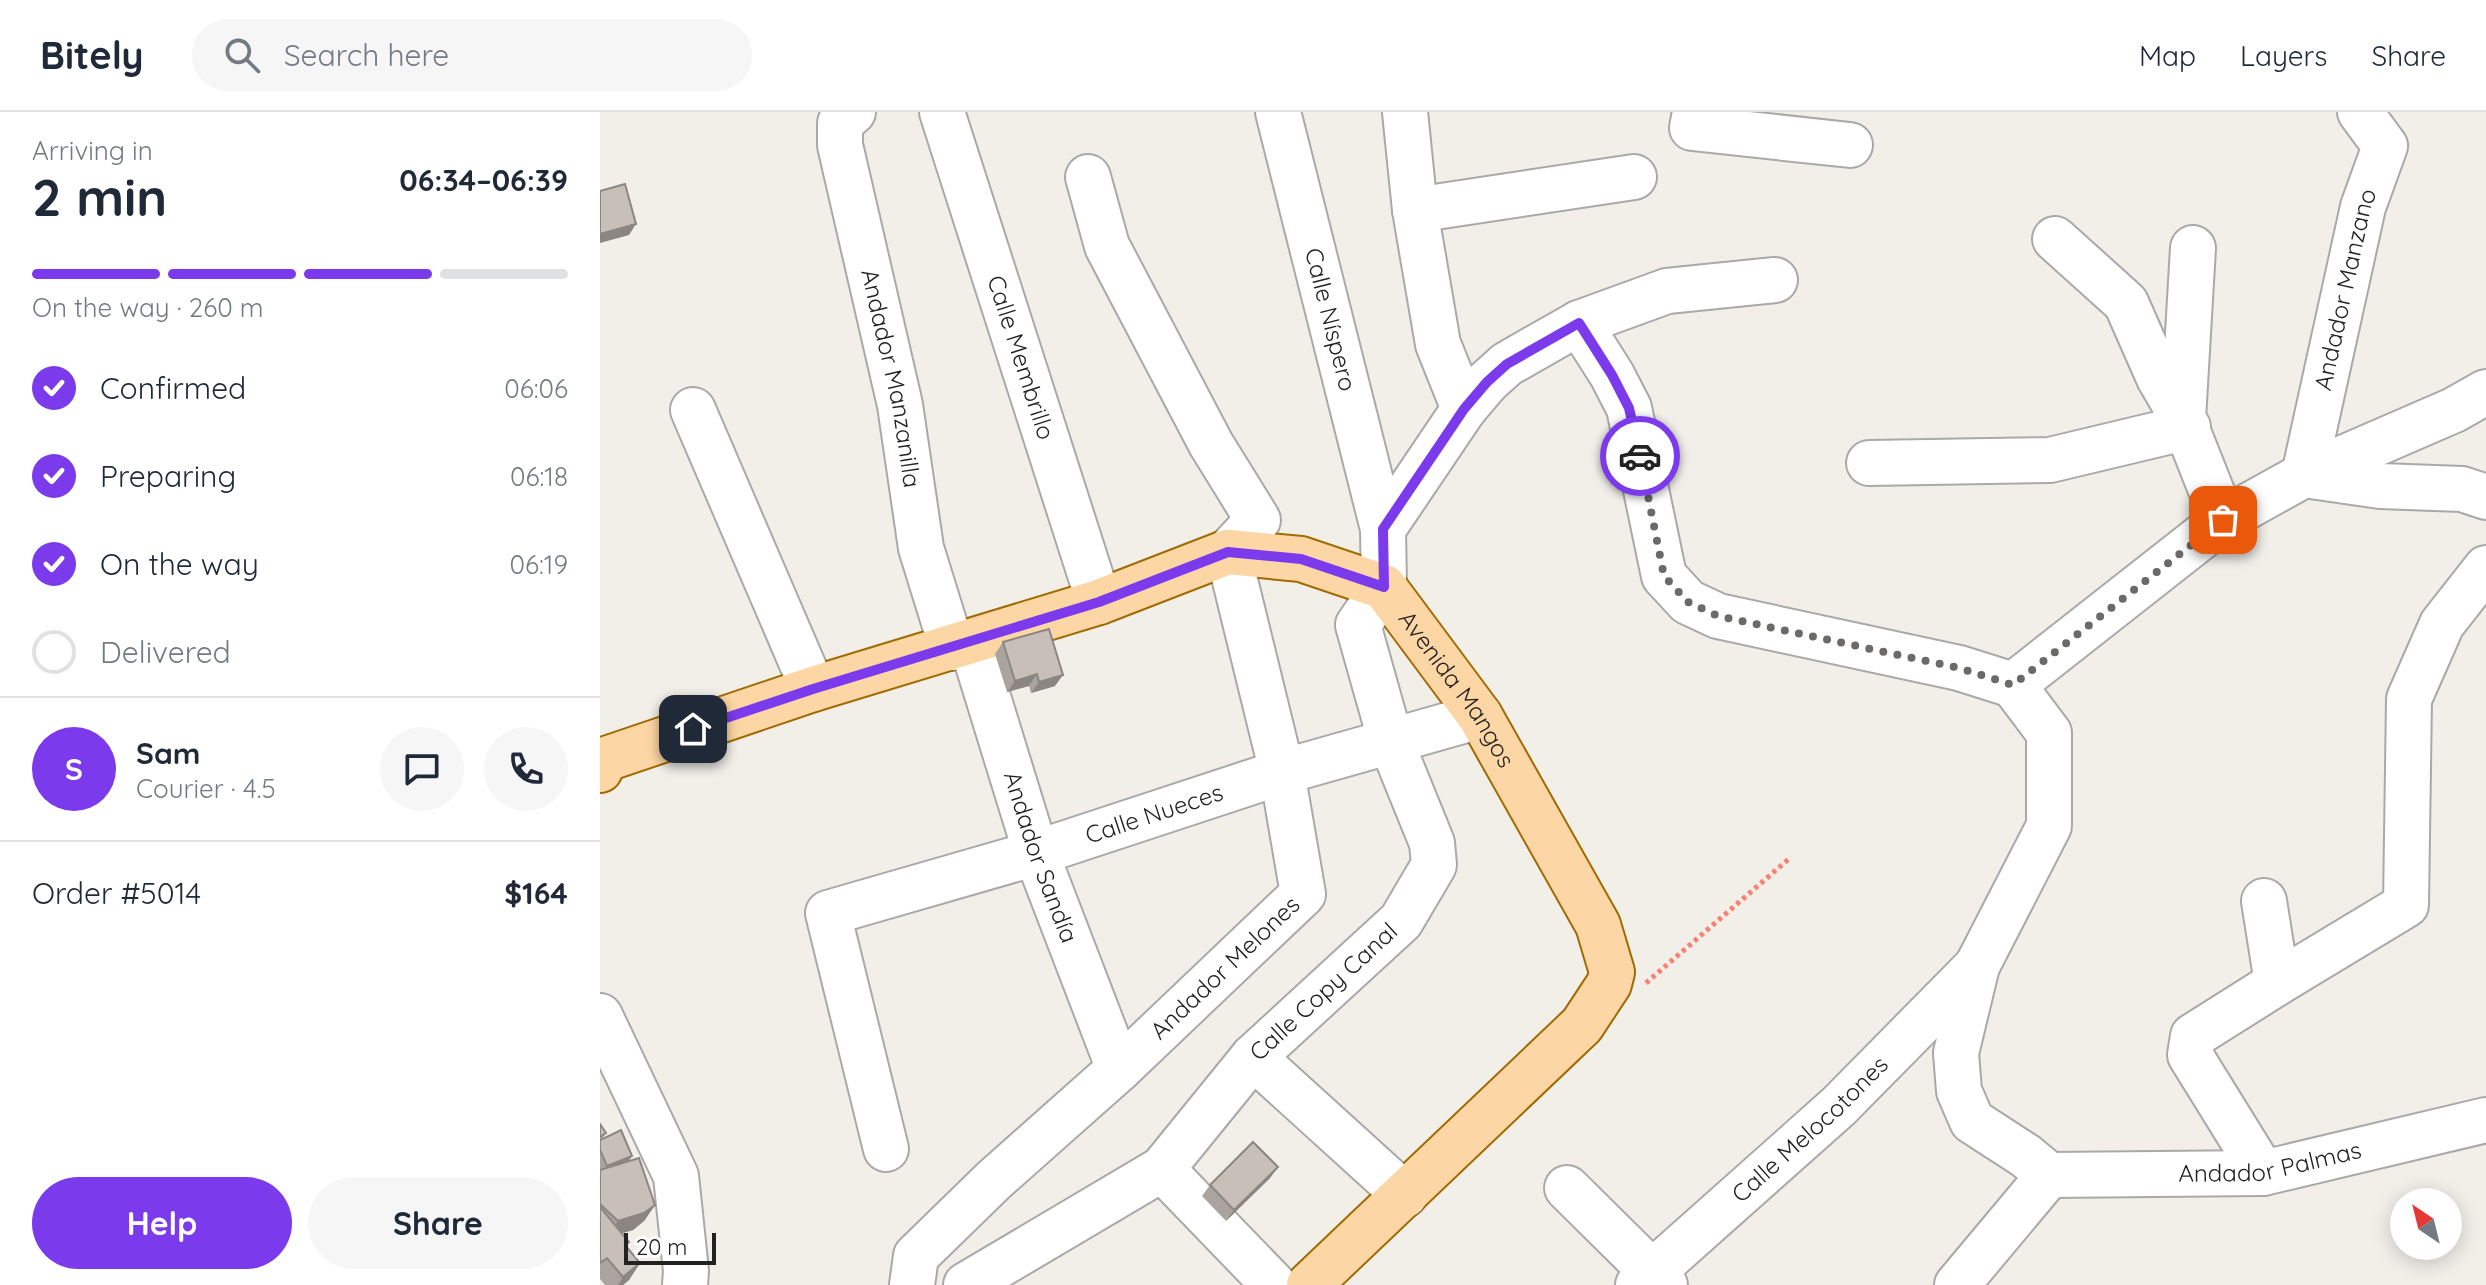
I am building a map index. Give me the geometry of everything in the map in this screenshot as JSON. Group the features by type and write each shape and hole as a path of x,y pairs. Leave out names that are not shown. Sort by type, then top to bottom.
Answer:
{"main road":[{"name":"Avenida Mangos","path":"601,762 813,689 1099,602 1228,552 1301,559 1384,587 1480,716 1598,925 1612,972 1609,984"},
{"path":"1309,1285 1582,1025 1609,984"}],"street":[{"name":"Andador Manzanilla","path":"853,112 840,123 840,145 900,405 921,548 961,645"},
{"name":"Calle Membrillo","path":"942,112 1099,602"},
{"name":"Calle Níspero","path":"1278,112 1383,529 1384,587"},
{"path":"1405,112 1415,210 1438,344 1464,409"},
{"name":"Andador Manzano","path":"2304,475 2363,207 2385,146 2360,112"},
{"path":"1694,120 1850,145"},
{"path":"1088,177 1107,246 1211,444 1258,520 1228,552"},
{"path":"1415,210 1634,177"},
{"path":"2055,239 2126,303 2159,378 2185,423 2223,520"},
{"path":"2185,423 2193,248"},
{"path":"1383,529 1464,409 1507,364 1579,323 1667,291 1775,280"},
{"path":"1579,323 1629,408 1664,576 1688,602 1718,616 1959,668 2013,685 2049,733 2049,826 1977,966 1956,1053 1959,1091 1972,1121 2049,1175 1957,1285"},
{"path":"2013,685 2223,520 2304,475 2454,410 2486,392"},
{"path":"693,410 813,689"},
{"path":"1869,463 2050,460 2185,423"},
{"path":"2304,475 2380,486 2462,489 2486,497"},
{"name":"Andador Melones","path":"912,1285 916,1256 1303,894 1282,772 1228,552"},
{"path":"2263,1173 2190,1055 2193,1036 2406,905 2409,699 2442,624 2486,568"},
{"name":"Calle Copy Canal","path":"991,1280 1162,1169 1253,1057 1401,921 1434,865 1432,843 1391,742 1358,625 1384,587"},
{"name":"Andador Sandía","path":"961,645 1119,1069"},
{"name":"Calle Nueces","path":"886,1149 828,913 1036,853 1282,772 1480,716"},
{"path":"2264,901 2277,983"},
{"name":"Calle Melocotones","path":"1652,1281 1839,1106 1977,966"},
{"path":"600,1016 676,1176 685,1285"},
{"path":"1253,1057 1405,1195"},
{"name":"Andador Palmas","path":"2049,1175 2263,1173 2486,1120"},
{"path":"1162,1169 1274,1285"},
{"path":"1567,1188 1652,1281"}],"path":[{"path":"1609,984 1627,1000 1791,857"}],"building":[{"path":"625,184 636,224 600,234 600,191"},
{"path":"1049,629 1063,675 1039,682 1037,674 1015,681 1003,642"},
{"path":"621,1130 632,1156 607,1166 600,1150 600,1140"},
{"path":"1253,1142 1278,1167 1234,1210 1210,1185"},
{"path":"639,1158 655,1205 644,1213 618,1221 600,1204 600,1170"},
{"path":"600,1207 629,1242 625,1245 640,1263 623,1277 607,1258 600,1263"}],"way so far":[{"path":"1640,456 1664,576 1688,602 1718,616 1959,668 2013,685 2223,520"}],"route":[{"path":"693,729 1099,602 1228,552 1301,559 1384,587 1383,529 1464,409 1507,364 1579,323 1629,408 1640,456"}]}
